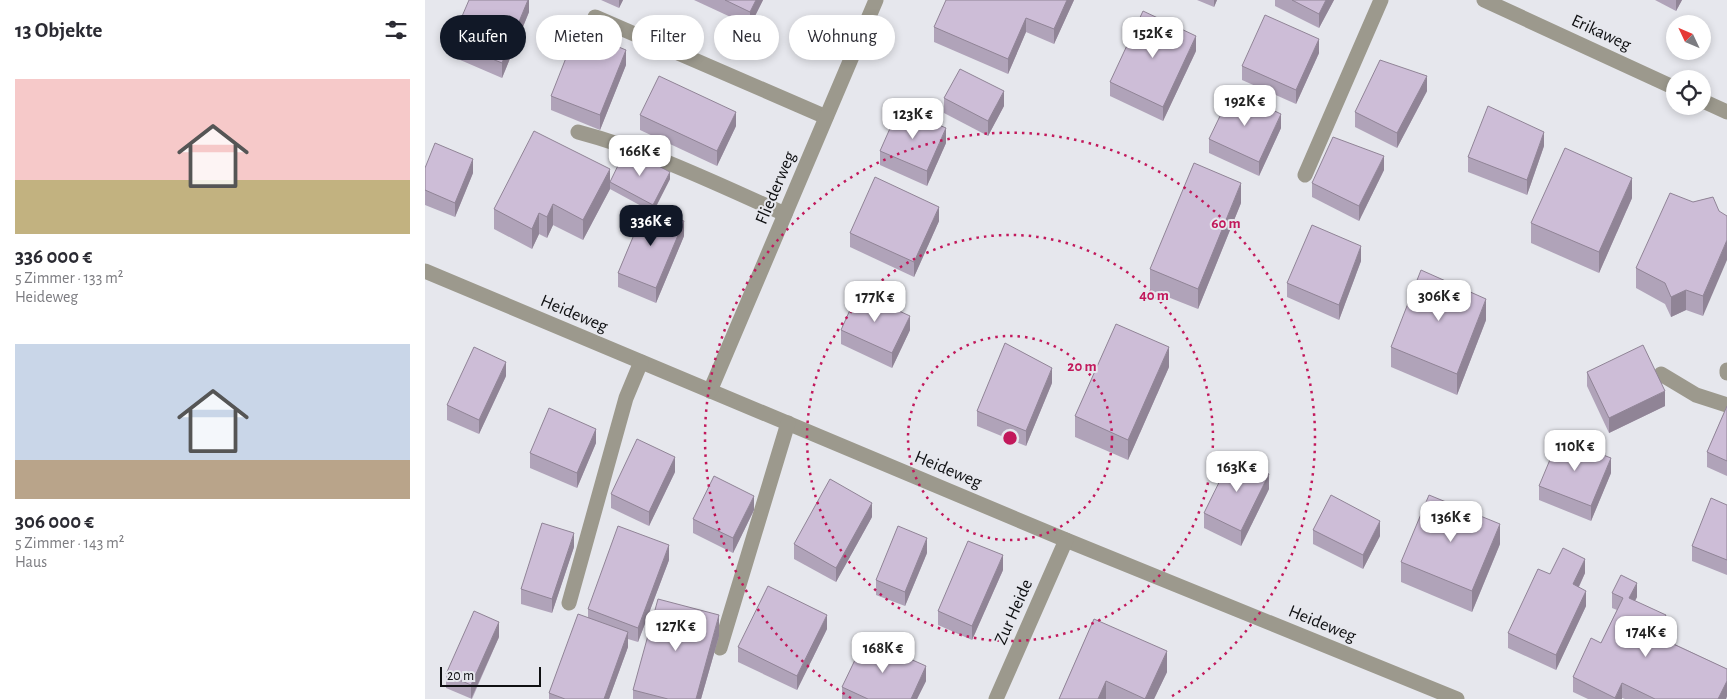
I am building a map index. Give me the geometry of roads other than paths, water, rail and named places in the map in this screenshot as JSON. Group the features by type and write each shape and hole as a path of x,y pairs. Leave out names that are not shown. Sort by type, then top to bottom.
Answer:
{"street":[{"name":"Fliederweg","path":"710,391 876,0"},
{"path":"1305,175 1381,0"},
{"name":"Erikaweg","path":"1484,0 1666,84"},
{"path":"622,29 827,117"},
{"path":"1711,105 1727,112"},
{"path":"578,132 609,140 701,176 785,214"},
{"name":"Heideweg","path":"425,271 1065,540 1457,699"},
{"path":"569,603 623,407 641,362"},
{"path":"1661,374 1697,395 1727,405"},
{"path":"721,648 788,423"},
{"name":"Zur Heide","path":"996,699 1065,540"}]}
